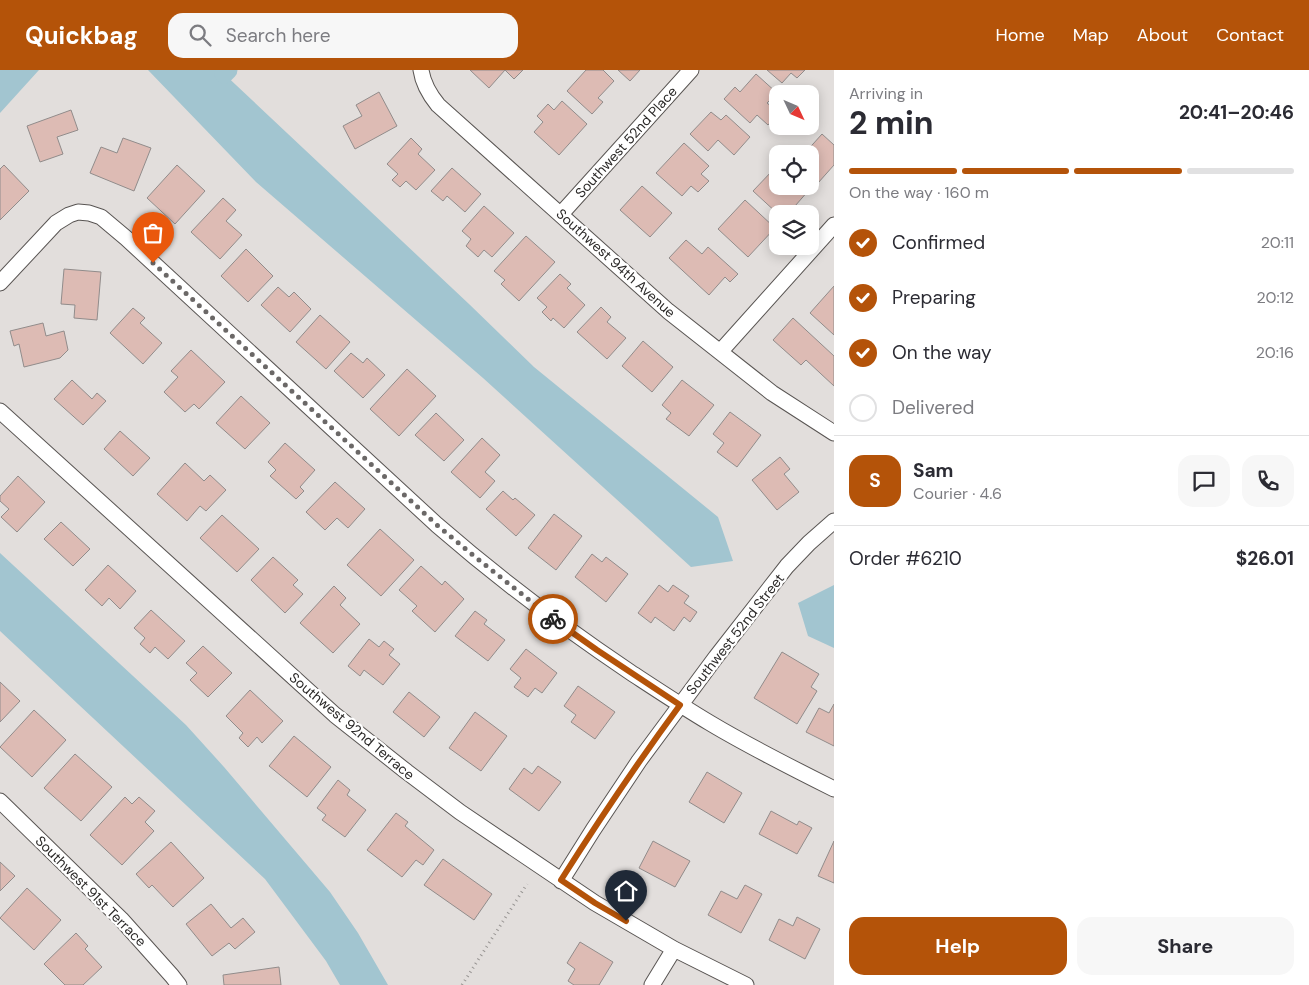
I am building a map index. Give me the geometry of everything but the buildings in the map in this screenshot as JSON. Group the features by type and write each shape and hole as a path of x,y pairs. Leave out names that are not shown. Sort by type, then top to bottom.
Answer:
{"street":[{"name":"Southwest 94th Avenue","path":"421,70 425,86 430,96 438,105 668,311 772,393 834,433"},
{"name":"Southwest 52nd Place","path":"561,214 690,70"},
{"path":"0,283 56,223 78,212 101,217 120,232 430,518 474,556 556,621 680,705 738,739 834,789"},
{"path":"720,352 834,225"},
{"name":"Southwest 92nd Terrace","path":"0,411 335,715 407,772 460,812 595,903 674,949 746,985"},
{"name":"Southwest 52nd Street","path":"561,880 634,769 680,705 787,566 834,521"},
{"name":"Southwest 91st Terrace","path":"0,801 121,919 179,985"},
{"path":"652,985 674,949"}],"path":[{"path":"462,985 527,884"}],"water":[{"path":"0,70 39,70 0,113"},
{"path":"148,70 220,70 534,367 718,517 733,561 691,567 483,378 256,182"},
{"path":"0,553 186,725 224,767 330,892 358,933 388,985 340,985 326,961 265,879 0,631"},
{"path":"834,585 834,648 808,636 798,603"}],"waterway":[{"path":"224,74 228,70"}],"way so far":[{"path":"153,263 437,525 553,619"}],"route":[{"path":"553,619 680,705 630,775 561,880 626,921"}]}
